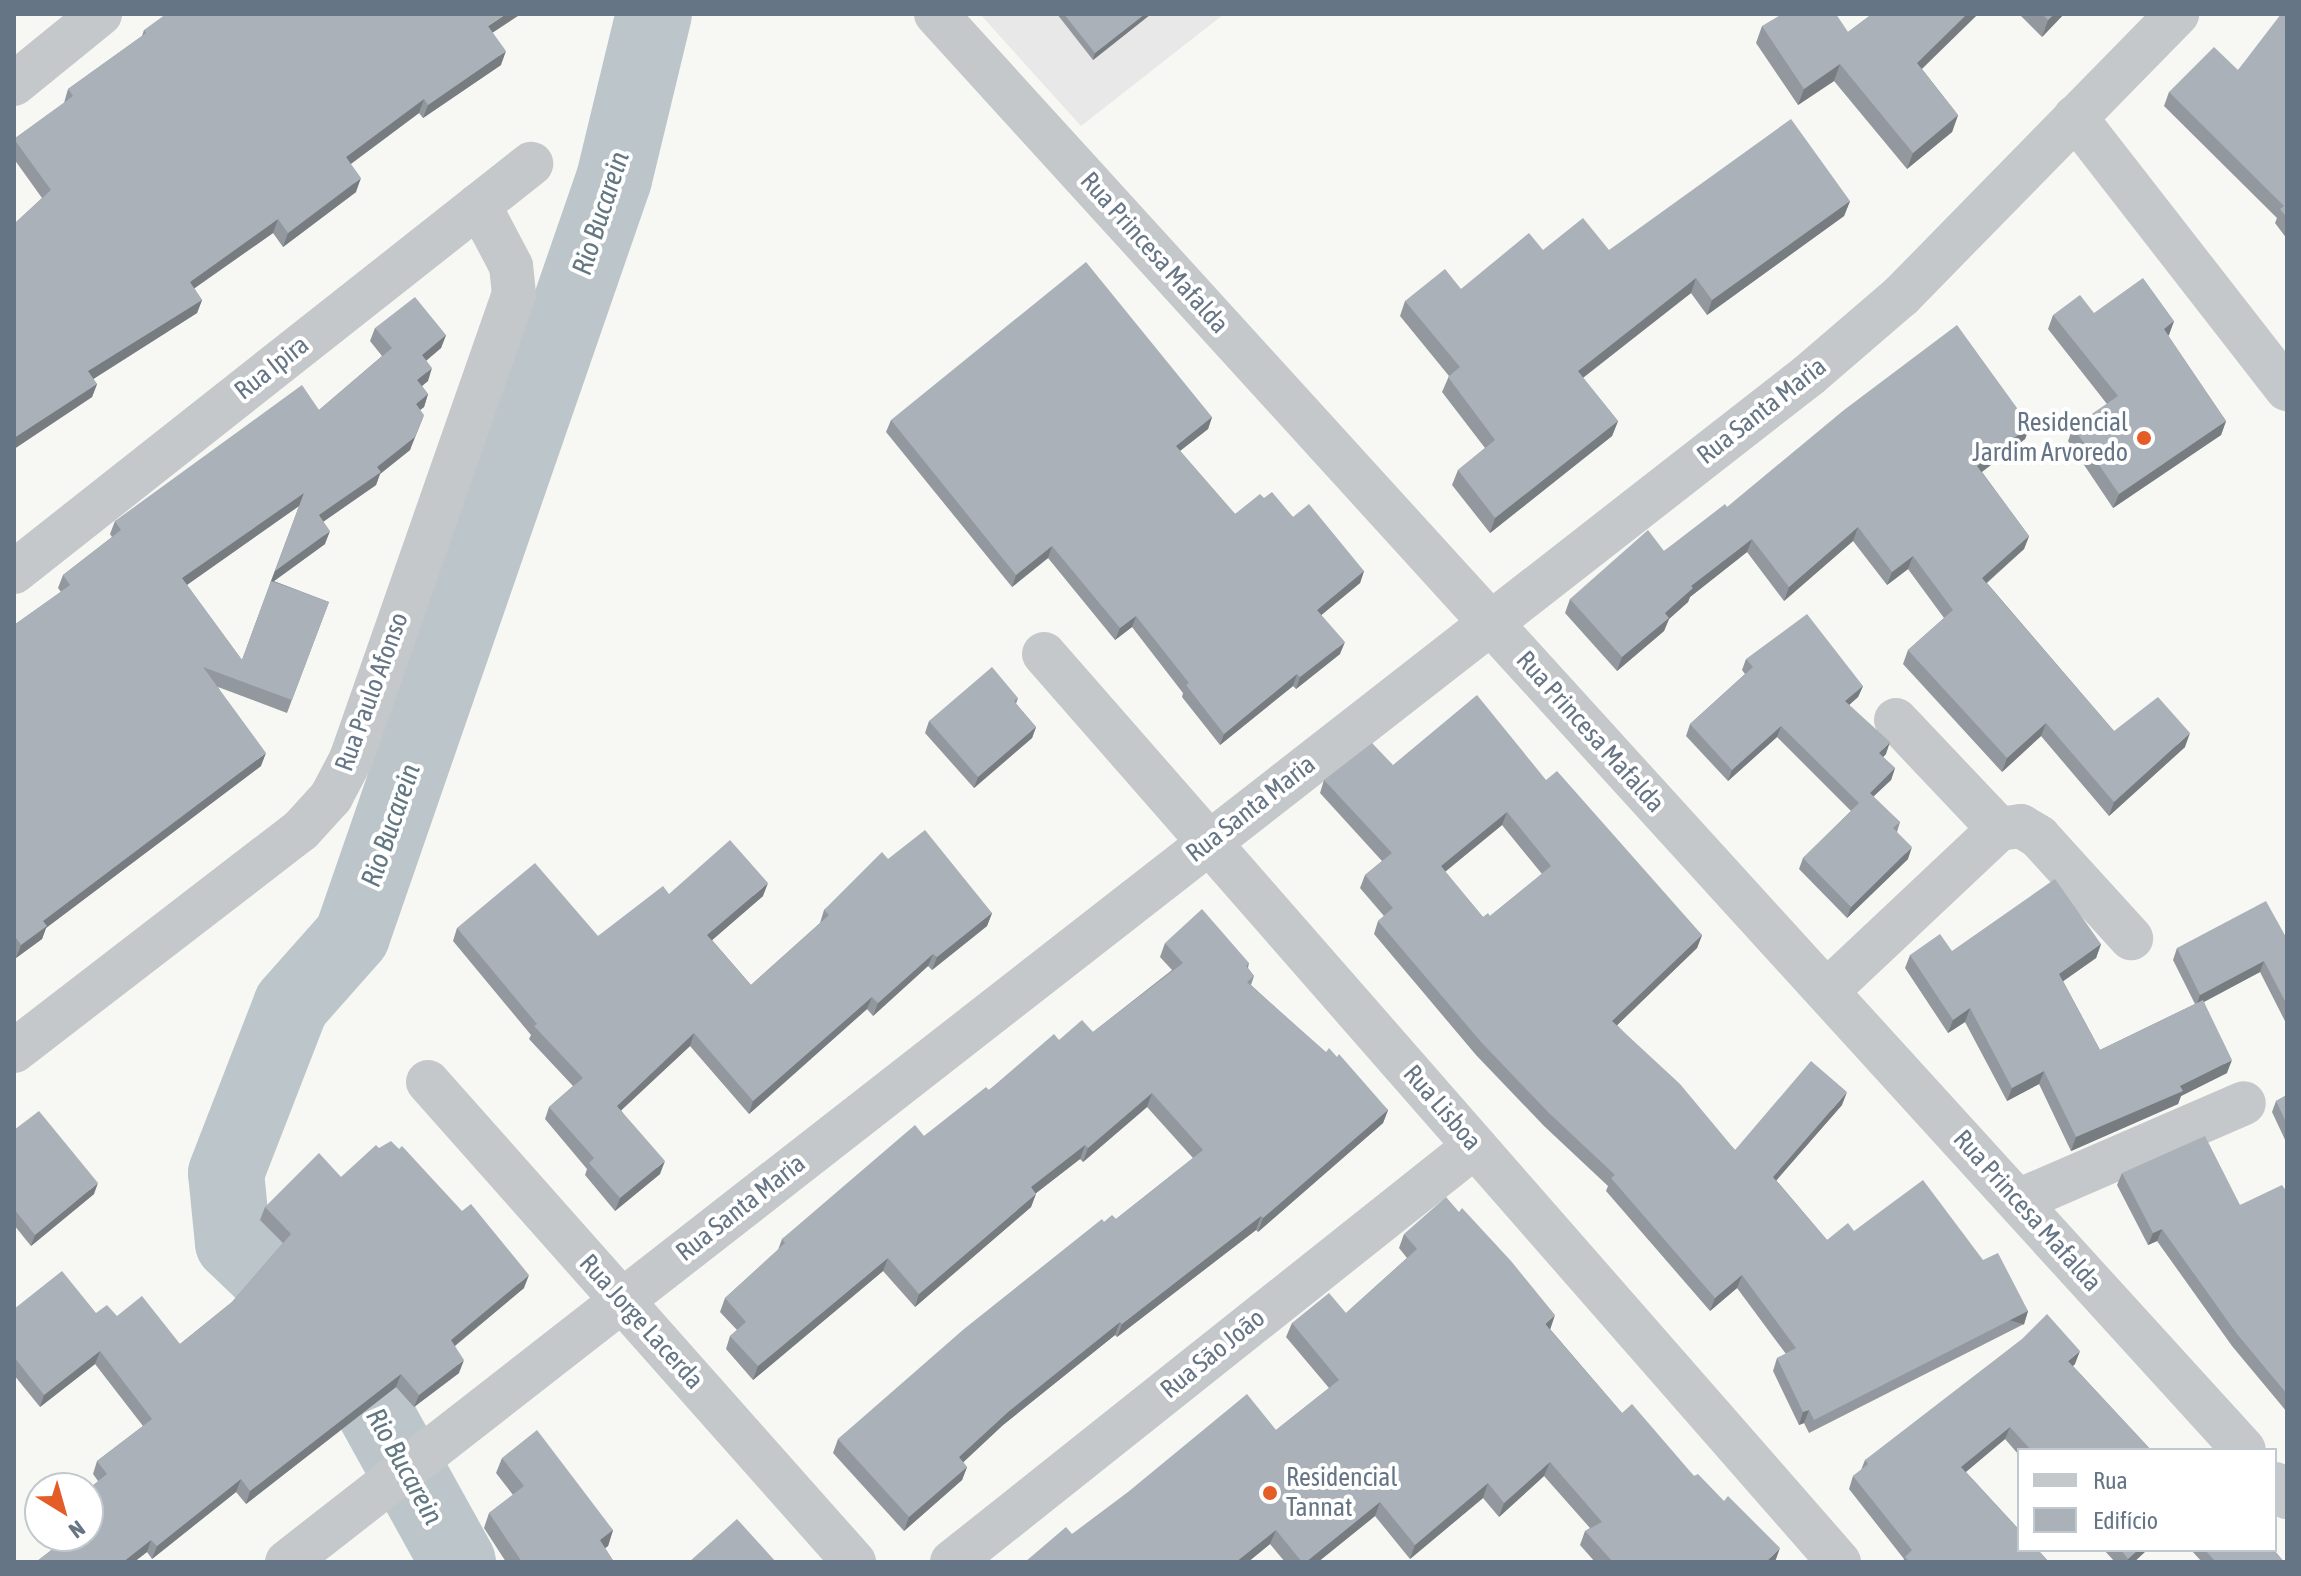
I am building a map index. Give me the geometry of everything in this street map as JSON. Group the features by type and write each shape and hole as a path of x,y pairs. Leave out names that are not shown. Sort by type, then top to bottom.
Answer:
{"street":[{"path":"14,84 100,14"},
{"name":"Rua Princesa Mafalda","path":"936,14 2242,1448"},
{"name":"Rua Santa Maria","path":"287,1562 1856,336 1901,296 2177,14"},
{"path":"2075,117 2287,389"},
{"name":"Rua Ipira","path":"14,572 531,164"},
{"name":"Rua Paulo Afonso","path":"14,1051 301,830 331,797 351,759 514,294 511,266 479,205"},
{"name":"Rua Lisboa","path":"1044,654 1839,1562"},
{"path":"1896,720 1999,829"},
{"path":"1827,991 1999,829 2021,826 2039,837 2131,938"},
{"name":"Rua Jorge Lacerda","path":"428,1082 854,1562"},
{"path":"2018,1201 2244,1103"},
{"name":"Rua São João","path":"952,1562 1475,1146"}],"shaded area":[{"path":"980,14 1224,14 1081,126"}],"building":[{"path":"166,14 506,14 488,26 506,51 428,105 424,99 346,157 361,178 288,233 278,219 190,282 202,300 88,371 97,384 14,438 14,224 51,190 14,139 73,96 68,89 146,33 144,30"},
{"path":"1064,14 1145,14 1095,53"},
{"path":"1782,14 1836,14 1848,32 1872,14 1967,14 1917,63 1958,115 1913,153 1840,64 1804,89 1762,26"},
{"path":"2281,14 2287,15 2287,218 2280,209 2284,206 2169,92 2214,47 2238,70"},
{"path":"1791,119 1850,201 1712,300 1696,278 1578,371 1618,421 1495,518 1458,470 1495,440 1448,377 1460,367 1405,301 1445,269 1461,289 1529,233 1543,250 1583,218 1609,250"},
{"path":"1086,262 1212,417 1176,446 1235,514 1260,494 1264,498 1272,492 1293,517 1309,504 1364,571 1317,610 1345,642 1300,677 1297,674 1224,734 1186,685 1189,683 1136,616 1120,628 1052,546 1016,575 891,420"},
{"path":"2143,278 2174,321 2164,329 2226,421 2119,494 2073,427 2118,396 2053,315 2080,295 2094,313"},
{"path":"415,297 446,335 422,355 432,368 417,380 428,394 416,404 424,415 415,437 377,467 381,472 319,515 330,531 275,571 304,493 182,578 242,660 271,581 329,602 292,700 203,667 266,753 43,921 47,926 21,945 14,935 14,625 70,585 63,575 121,530 115,521 302,385 319,410 392,348 375,328"},
{"path":"1957,325 2030,426 1977,466 2029,536 1982,578 2114,731 2158,697 2190,733 2114,802 2046,723 2007,758 1908,650 1953,610 1913,556 1892,572 1858,527 1789,587 1752,539 1691,586 1693,588 1665,613 1669,618 1622,657 1570,599 1648,530 1664,551 1725,504 1727,507 1844,410"},
{"path":"1807,614 1863,686 1845,701 1890,742 1879,753 1895,768 1870,793 1900,822 1893,828 1912,847 1851,907 1803,858 1859,803 1781,726 1732,770 1690,724 1753,667 1746,659"},
{"path":"992,667 1018,698 1014,701 1036,727 978,777 929,721"},
{"path":"1477,695 1546,780 1557,771 1702,935 1612,1021 1680,1084 1735,1150 1811,1061 1847,1092 1773,1177 1827,1240 1848,1223 1854,1231 1923,1180 1983,1260 1998,1253 2028,1311 1814,1420 1809,1410 1803,1412 1777,1358 1796,1348 1742,1275 1715,1298 1611,1178 1615,1175 1549,1113 1481,1042 1378,921 1393,908 1365,875 1392,853 1324,780 1372,743 1393,765","holes":["1507,812 1551,866 1490,916 1488,913 1483,917 1441,866"]},
{"path":"925,830 992,913 937,957 933,954 878,1003 872,997 753,1101 694,1033 617,1106 665,1161 620,1198 589,1163 594,1158 549,1107 583,1078 534,1026 537,1024 457,928 535,863 598,936 663,886 669,894 730,840 768,883 707,935 751,985 829,915 824,910 882,852 888,859"},
{"path":"2055,879 2101,944 2059,974 2100,1050 2203,1000 2232,1060 2180,1086 2183,1091 2076,1137 2044,1071 2012,1088 1970,1008 1953,1020 1910,955 1940,934 1952,951"},
{"path":"2266,901 2287,939 2287,1005 2264,961 2200,995 2177,948"},
{"path":"1202,909 1249,963 1246,966 1254,976 1247,982 1326,1052 1329,1048 1337,1057 1339,1054 1388,1110 1263,1218 1261,1216 1122,1324 1120,1322 1008,1412 959,1457 967,1467 909,1517 838,1439 964,1329 1102,1219 1104,1222 1112,1215 1116,1219 1203,1150 1152,1093 1088,1148 1085,1145 1031,1187 1036,1194 919,1294 888,1258 758,1366 730,1336 746,1322 725,1298 785,1243 782,1239 915,1125 924,1136 986,1087 989,1090 1054,1034 1059,1040 1082,1020 1093,1032 1183,963 1165,943"},
{"path":"2287,1095 2287,1124 2276,1101"},
{"path":"39,1111 98,1183 35,1235 14,1209 14,1130"},
{"path":"2205,1136 2240,1205 2282,1185 2287,1192 2287,1394 2237,1334 2162,1229 2153,1233 2122,1173"},
{"path":"391,1141 399,1149 402,1146 462,1211 471,1204 529,1275 451,1340 464,1360 419,1395 401,1374 250,1491 241,1479 157,1546 151,1540 123,1562 36,1562 49,1552 104,1552 104,1476 107,1474 97,1461 152,1419 100,1351 44,1395 14,1357 14,1309 62,1271 96,1313 107,1305 117,1316 142,1296 180,1344 232,1302 291,1234 265,1207 319,1153 341,1177 376,1145 379,1148"},
{"path":"1446,1197 1459,1212 1462,1208 1511,1261 1555,1315 1545,1324 1622,1413 1632,1404 1694,1476 1698,1474 1724,1501 1728,1496 1780,1548 1766,1562 1613,1562 1585,1531 1602,1522 1550,1462 1504,1503 1488,1483 1415,1545 1380,1502 1306,1562 1302,1562 1276,1530 1236,1562 1025,1562 1066,1527 1072,1534 1128,1492 1247,1394 1276,1430 1339,1380 1292,1323 1329,1293 1346,1313 1417,1249 1404,1234"},
{"path":"2047,1314 2080,1351 2068,1361 2149,1448 2029,1448 2010,1427 1961,1467 2017,1528 2017,1552 2040,1552 2049,1562 1910,1562 1905,1557 1912,1550 1853,1476 1868,1464 1865,1460 2022,1339"},
{"path":"537,1430 613,1530 600,1540 614,1562 522,1562 489,1513 524,1486 502,1458"},
{"path":"737,1519 776,1562 689,1562"},
{"path":"2123,1552 2136,1552 2128,1559"},
{"path":"2207,1552 2276,1552 2284,1562 2216,1562"}],"waterway":[{"name":"Rio Bucarein","path":"458,1562 336,1342 233,1243 226,1173 291,1005 352,936 614,179 654,14"}],"place":[{"name":"Residencial Jardim Arvoredo","path":"2144,438"},
{"name":"Residencial Tannat","path":"1270,1493"}]}
